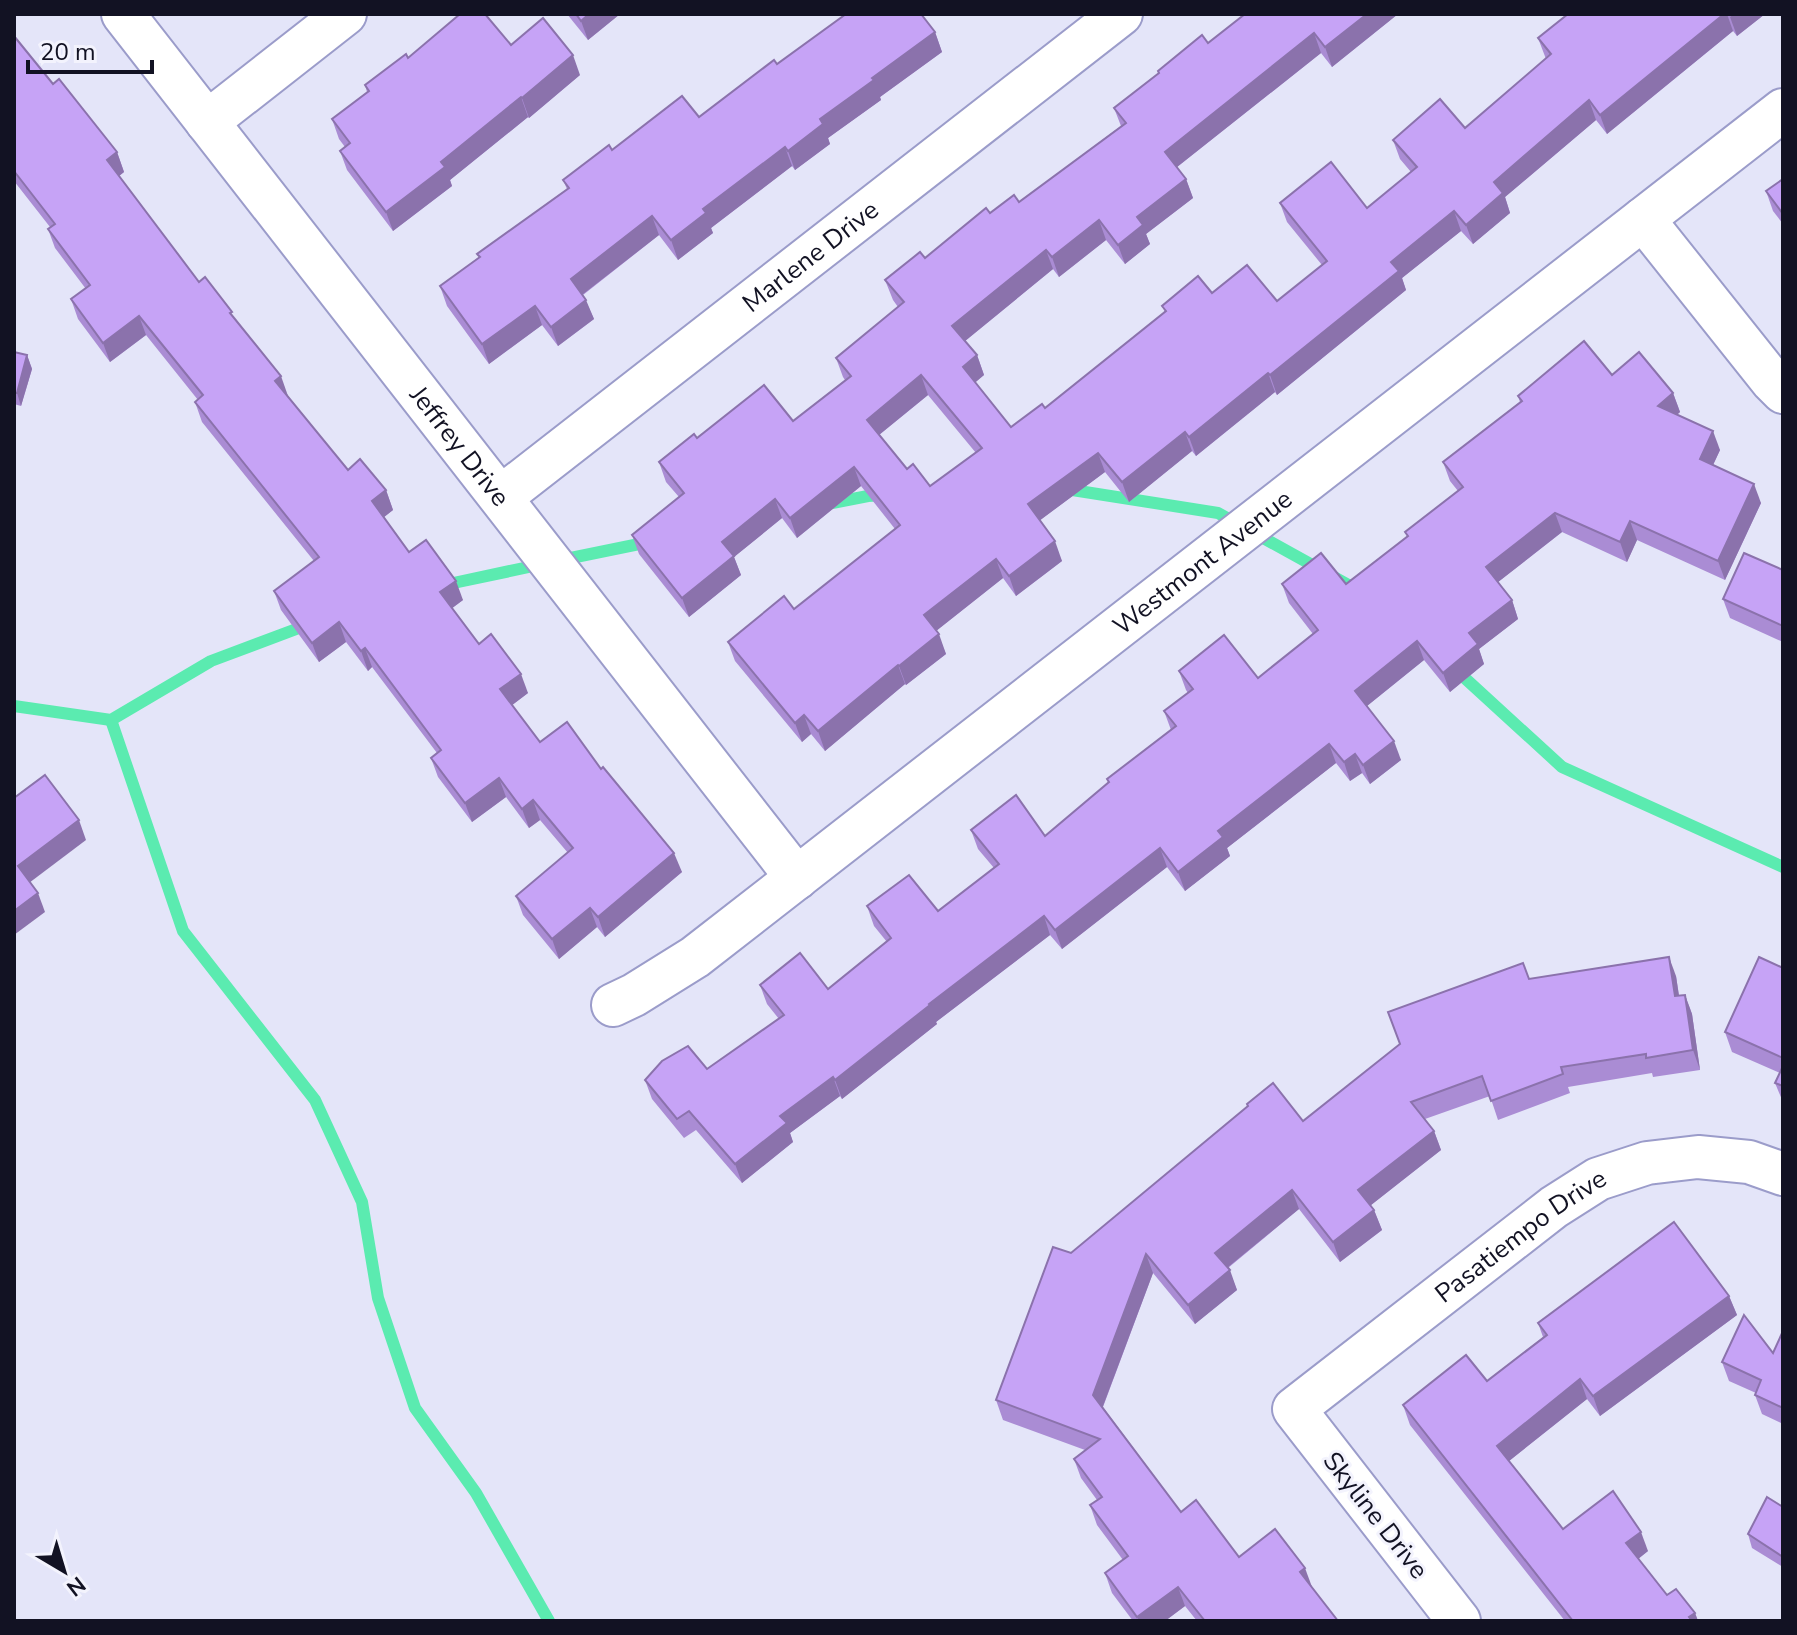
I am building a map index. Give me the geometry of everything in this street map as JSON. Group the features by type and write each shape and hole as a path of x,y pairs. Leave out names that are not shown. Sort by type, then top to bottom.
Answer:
{"street":[{"name":"Jeffrey Drive","path":"123,14 797,878"},
{"path":"207,122 345,14"},
{"name":"Marlene Drive","path":"501,497 1121,14"},
{"name":"Westmont Avenue","path":"613,1005 695,957 1783,110"},
{"path":"1643,219 1783,392"},
{"name":"Pasatiempo Drive","path":"1294,1409 1554,1207 1598,1179 1647,1163 1698,1157 1749,1162 1783,1174"},
{"name":"Skyline Drive","path":"1294,1409 1459,1621"}],"building":[{"path":"460,14 485,14 511,45 543,18 573,55 441,162 445,167 386,212 340,151 350,143 332,119 369,91 365,85 406,54 408,58"},
{"path":"576,14 589,14 581,21"},
{"path":"846,14 921,14 935,32 820,119 823,124 788,151 785,147 703,209 706,213 671,240 652,216 571,279 586,300 551,327 535,306 482,344 440,286 480,257 477,254 569,188 563,180 609,145 612,150 682,96 699,117 774,60 777,64"},
{"path":"1245,14 1367,14 1325,47 1314,33 1165,152 1186,179 1137,217 1143,225 1118,245 1099,220 1052,257 1046,250 952,326 977,355 963,367 1011,427 1042,404 1045,408 1166,311 1162,306 1198,276 1212,293 1247,265 1277,301 1327,261 1280,203 1331,162 1367,208 1417,167 1393,140 1440,99 1465,128 1551,54 1538,38 1568,14 1724,14 1600,115 1589,100 1494,182 1503,193 1466,225 1454,211 1391,262 1399,271 1189,437 1185,432 1122,482 1098,453 1028,504 1055,541 1009,576 996,559 924,615 939,634 818,731 804,715 795,723 728,642 784,596 794,609 900,525 854,467 790,518 775,499 722,542 734,556 682,598 632,535 684,493 659,462 694,434 697,438 764,385 793,421 851,376 836,358 904,302 885,280 920,252 925,258 986,208 990,213 1014,195 1019,202 1126,123 1114,108 1202,35 1208,43","holes":["921,375 982,448 930,486 913,464 907,469 867,420"]},
{"path":"14,36 53,84 59,79 117,152 107,160 199,282 205,277 281,376 275,381 348,470 360,459 386,490 372,501 409,552 426,540 456,581 440,592 479,644 491,634 521,674 500,689 540,742 567,722 601,769 603,767 674,853 598,917 590,908 552,939 516,896 573,848 533,800 522,809 499,778 465,803 431,758 441,750 365,648 361,651 339,622 312,643 274,591 319,557 195,402 203,395 139,316 103,343 71,299 90,285 48,229 55,224 14,171"},
{"path":"1783,179 1783,214 1766,191"},
{"path":"1584,341 1612,375 1639,352 1673,393 1658,406 1713,431 1700,459 1754,484 1718,561 1630,521 1620,542 1555,513 1486,567 1512,600 1469,633 1478,644 1443,673 1417,641 1355,691 1394,741 1363,765 1355,754 1344,762 1329,744 1218,831 1223,837 1178,872 1160,848 1055,930 1044,916 835,1080 833,1077 780,1116 787,1123 735,1164 689,1111 677,1119 645,1080 662,1061 688,1046 707,1069 784,1015 760,985 800,953 828,989 891,938 867,906 909,875 938,911 999,864 971,830 1016,795 1045,836 1109,782 1107,779 1176,726 1164,711 1193,689 1179,671 1224,635 1258,678 1318,630 1282,584 1321,553 1346,584 1408,536 1405,532 1463,487 1443,462 1522,401 1518,396"},
{"path":"14,352 27,355 17,393 14,393"},
{"path":"1744,553 1783,570 1783,626 1723,599"},
{"path":"45,775 79,820 18,866 38,893 14,911 14,798"},
{"path":"1669,957 1675,996 1685,995 1693,1050 1561,1067 1563,1074 1491,1101 1482,1076 1411,1102 1434,1131 1358,1190 1374,1210 1333,1242 1292,1190 1215,1253 1230,1270 1188,1305 1146,1254 1093,1395 1181,1512 1196,1500 1239,1557 1275,1529 1305,1568 1300,1572 1338,1621 1205,1621 1178,1587 1137,1617 1105,1573 1128,1556 1090,1505 1102,1497 1074,1459 1100,1439 996,1400 1053,1247 1071,1253 1273,1083 1303,1121 1400,1044 1388,1012 1523,963 1529,979"},
{"path":"1759,957 1783,968 1783,1058 1725,1032"},
{"path":"1783,1066 1783,1086 1775,1083"},
{"path":"1674,1222 1729,1296 1593,1396 1580,1379 1497,1446 1563,1529 1613,1491 1641,1532 1626,1543 1667,1595 1676,1589 1695,1613 1689,1617 1692,1621 1573,1621 1403,1405 1466,1355 1487,1381 1547,1335 1538,1323"},
{"path":"1744,1315 1773,1353 1783,1331 1783,1408 1755,1395 1761,1380 1722,1362"},
{"path":"1767,1497 1783,1507 1783,1557 1748,1534"}],"waterway":[{"path":"1066,489 1218,513 1361,592"},
{"path":"827,504 884,495"},
{"path":"561,560 649,542"},
{"path":"444,585 543,564"},
{"path":"14,706 111,720 211,661 307,625"},
{"path":"1456,670 1562,767 1783,867"},
{"path":"111,720 183,931 315,1100 362,1202 378,1298 415,1408 476,1493 549,1621"}]}
